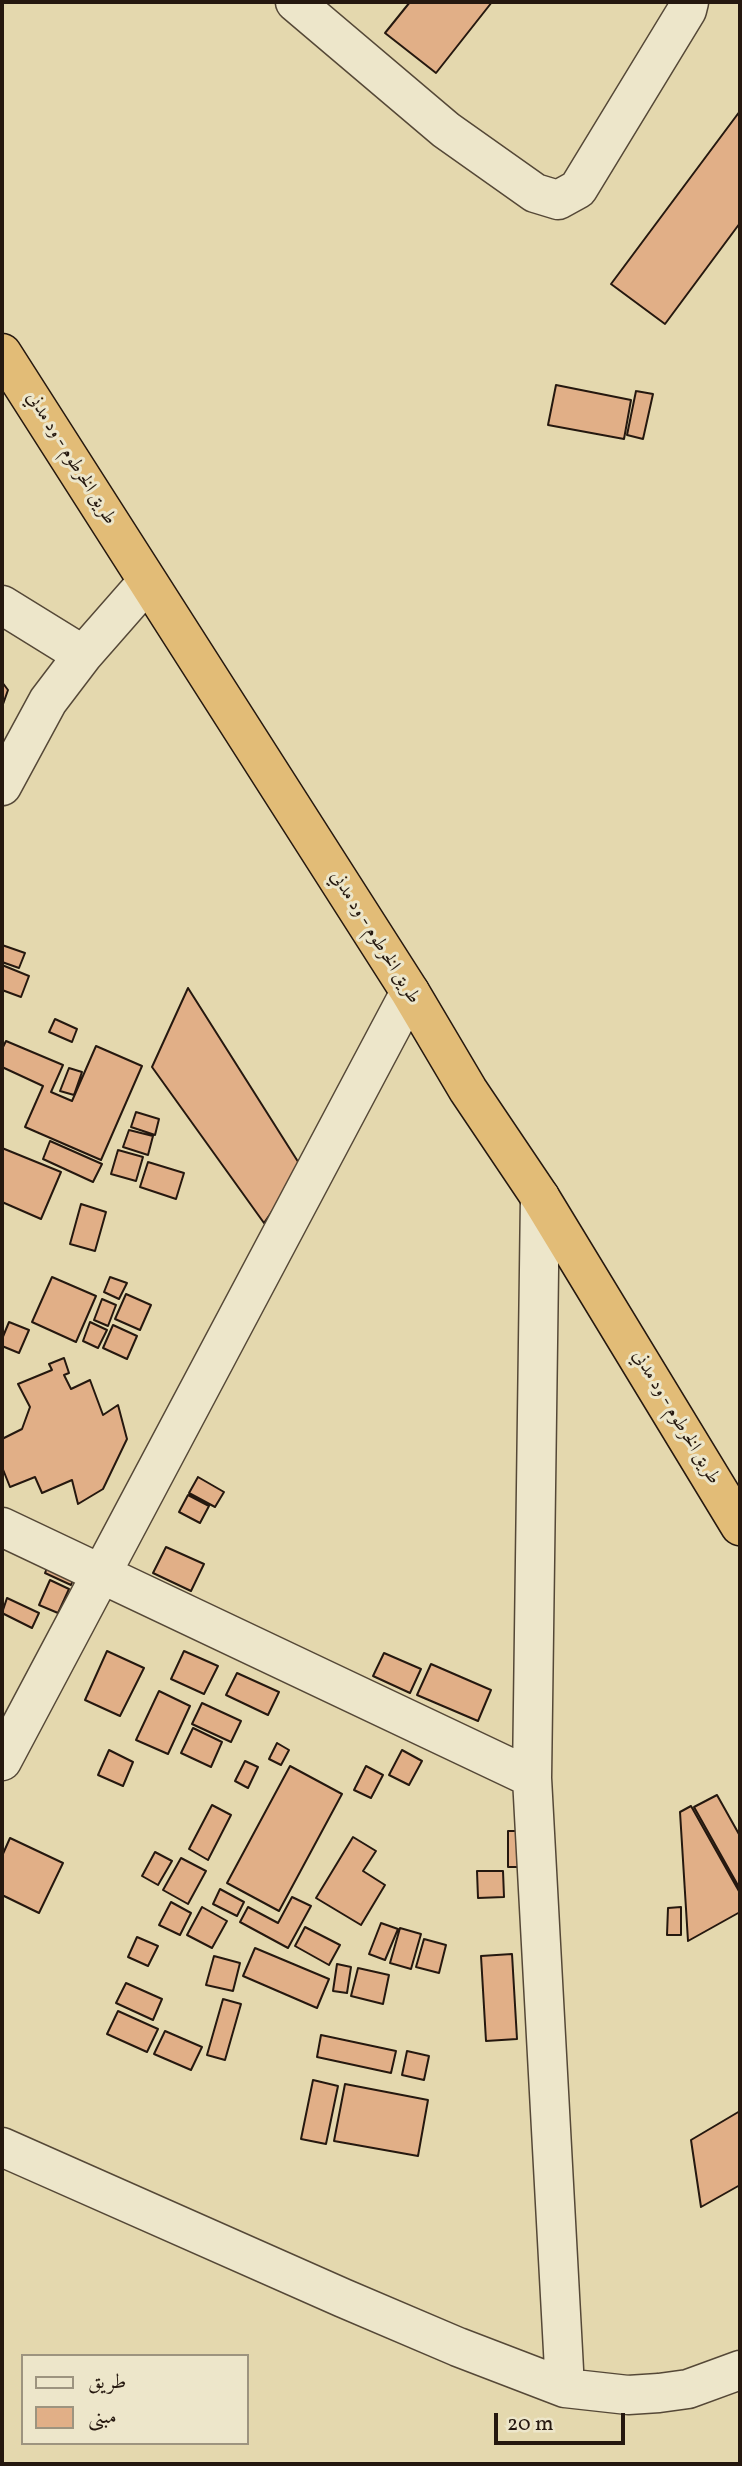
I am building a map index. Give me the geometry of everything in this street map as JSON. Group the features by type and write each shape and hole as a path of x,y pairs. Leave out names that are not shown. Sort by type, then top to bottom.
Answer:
{"highway":[{"name":"طريق الخرطوم - ود مدني","path":"2,353 410,992 468,1090 540,1197 740,1526"}],"street":[{"path":"295,2 446,130 535,193 558,200 579,189 687,10 689,2"},
{"path":"2,786 48,701 83,655 147,582"},
{"path":"2,605 83,655"},
{"path":"2,1761 410,992"},
{"path":"540,1197 532,1778 565,2388"},
{"path":"2,1527 532,1778"},
{"path":"2,2147 343,2298 458,2347 565,2388 628,2395 659,2393 688,2389 740,2370"}],"building":[{"path":"410,2 492,2 436,73 385,33"},
{"path":"740,111 740,223 665,324 611,284"},
{"path":"556,385 631,400 624,439 548,425"},
{"path":"636,391 653,394 643,439 627,435"},
{"path":"2,682 8,690 2,707"},
{"path":"2,945 25,953 19,968 2,962"},
{"path":"2,965 29,976 21,997 2,990"},
{"path":"188,988 302,1168 264,1223 152,1067"},
{"path":"55,1019 77,1029 72,1042 49,1032"},
{"path":"6,1041 63,1065 51,1092 72,1101 96,1046 142,1066 101,1160 25,1127 43,1086 2,1067 2,1049"},
{"path":"69,1068 82,1072 74,1095 60,1091"},
{"path":"136,1112 159,1119 155,1135 131,1127"},
{"path":"129,1130 153,1136 148,1155 123,1147"},
{"path":"50,1141 102,1164 93,1182 43,1159"},
{"path":"2,1148 61,1172 41,1219 2,1202"},
{"path":"118,1150 143,1157 136,1181 111,1174"},
{"path":"148,1162 184,1173 176,1199 140,1187"},
{"path":"81,1204 106,1212 95,1251 70,1244"},
{"path":"52,1277 96,1296 76,1342 32,1322"},
{"path":"110,1277 127,1283 119,1299 104,1292"},
{"path":"126,1294 151,1305 140,1330 115,1319"},
{"path":"102,1299 116,1305 108,1326 94,1320"},
{"path":"9,1322 29,1330 19,1353 2,1346"},
{"path":"90,1322 107,1330 98,1348 83,1341"},
{"path":"113,1325 137,1336 127,1359 103,1348"},
{"path":"64,1358 69,1373 64,1375 71,1389 90,1380 103,1415 118,1405 127,1439 103,1489 78,1504 72,1480 42,1493 35,1477 10,1487 2,1467 2,1439 22,1429 30,1407 18,1384 52,1370 49,1364"},
{"path":"198,1477 224,1492 215,1507 189,1493"},
{"path":"188,1495 209,1506 200,1523 179,1512"},
{"path":"166,1547 204,1564 191,1591 153,1573"},
{"path":"49,1563 75,1575 71,1585 45,1573"},
{"path":"50,1580 69,1589 58,1613 39,1605"},
{"path":"7,1598 39,1613 32,1628 2,1613"},
{"path":"107,1651 144,1668 120,1716 85,1700"},
{"path":"184,1651 218,1666 204,1694 171,1679"},
{"path":"384,1653 421,1669 410,1693 373,1676"},
{"path":"431,1664 491,1690 478,1721 417,1695"},
{"path":"237,1673 279,1692 268,1715 226,1695"},
{"path":"159,1691 190,1706 168,1754 136,1740"},
{"path":"202,1703 241,1721 231,1742 192,1724"},
{"path":"193,1728 222,1742 211,1767 181,1753"},
{"path":"277,1743 289,1750 281,1765 269,1759"},
{"path":"109,1750 133,1762 123,1786 98,1775"},
{"path":"402,1750 422,1761 409,1785 389,1775"},
{"path":"245,1761 258,1767 248,1788 235,1781"},
{"path":"290,1766 342,1794 279,1911 227,1883"},
{"path":"366,1766 383,1775 371,1798 354,1790"},
{"path":"717,1795 740,1836 740,1889 694,1807"},
{"path":"212,1805 231,1815 208,1860 189,1849"},
{"path":"691,1806 740,1893 740,1912 688,1941 680,1812"},
{"path":"508,1831 524,1831 524,1867 508,1867"},
{"path":"353,1837 376,1851 363,1871 385,1885 361,1925 316,1898"},
{"path":"10,1838 63,1863 39,1913 2,1895 2,1856"},
{"path":"155,1852 172,1861 158,1885 142,1876"},
{"path":"181,1858 206,1871 188,1904 163,1890"},
{"path":"477,1871 503,1871 504,1897 478,1898"},
{"path":"220,1889 244,1902 237,1916 213,1904"},
{"path":"292,1897 311,1906 288,1948 240,1922 248,1907 278,1923"},
{"path":"171,1902 191,1913 180,1935 159,1925"},
{"path":"202,1907 227,1921 212,1948 187,1935"},
{"path":"681,1907 681,1935 667,1935 668,1908"},
{"path":"381,1923 398,1929 385,1960 369,1954"},
{"path":"305,1927 340,1945 329,1965 295,1946"},
{"path":"400,1928 421,1934 411,1969 390,1963"},
{"path":"137,1937 158,1946 148,1966 128,1957"},
{"path":"424,1939 446,1945 439,1973 416,1967"},
{"path":"255,1948 329,1979 317,2008 243,1976"},
{"path":"512,1954 517,2039 486,2041 481,1956"},
{"path":"214,1956 240,1963 233,1991 206,1985"},
{"path":"337,1964 351,1967 347,1993 333,1991"},
{"path":"358,1968 389,1975 383,2004 351,1996"},
{"path":"126,1983 162,1999 153,2020 116,2003"},
{"path":"223,1999 241,2004 225,2060 207,2055"},
{"path":"118,2011 158,2029 147,2052 107,2034"},
{"path":"165,2031 202,2047 191,2070 154,2054"},
{"path":"321,2035 396,2051 391,2073 317,2057"},
{"path":"407,2051 429,2056 424,2080 402,2075"},
{"path":"313,2080 338,2086 326,2144 301,2139"},
{"path":"345,2084 428,2100 418,2156 334,2141"},
{"path":"740,2111 740,2185 701,2207 691,2140"}]}
